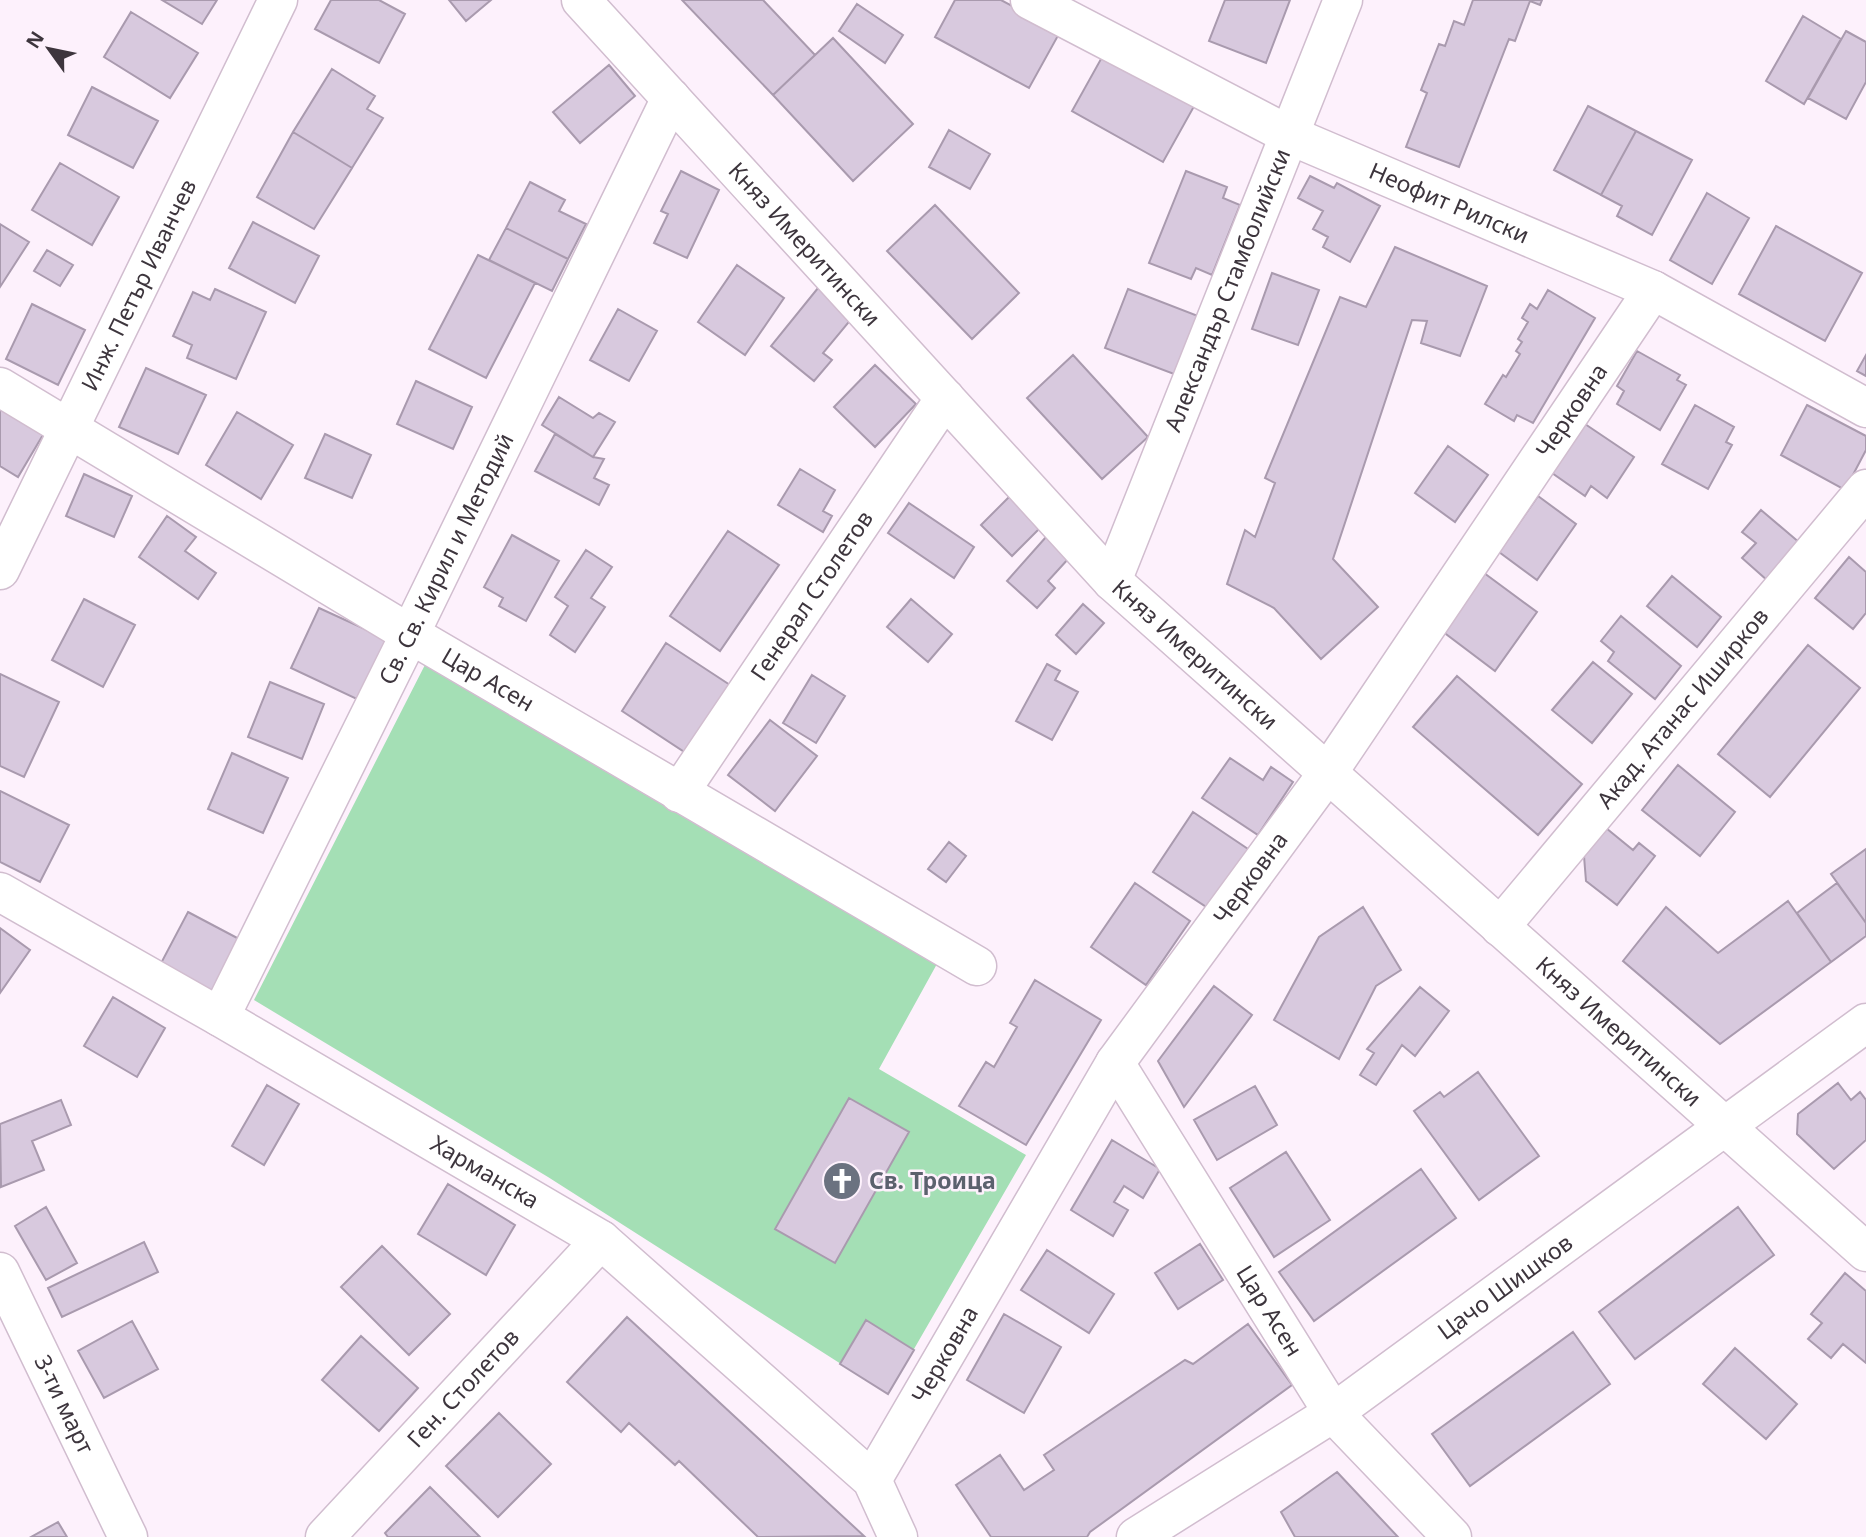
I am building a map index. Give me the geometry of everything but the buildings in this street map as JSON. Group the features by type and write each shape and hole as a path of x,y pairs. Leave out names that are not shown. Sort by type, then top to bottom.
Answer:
{"street":[{"name":"Инж. Петър Иванчев","path":"0,570 278,0"},
{"name":"Княз Имеритински","path":"582,0 1112,581 1866,1252"},
{"name":"Неофит Рилски","path":"1030,0 1289,135 1653,290 1866,408"},
{"name":"Александър Стамболийски","path":"1112,581 1343,0"},
{"name":"Св. Св. Кирил и Методий","path":"220,1017 671,98"},
{"name":"Черковна","path":"872,1480 1115,1062 1327,774 1653,290"},
{"name":"Цар Асен","path":"0,387 410,634 977,967"},
{"name":"Генерал Столетов","path":"679,793 945,398"},
{"name":"Акад. Атанас Иширков","path":"1500,927 1866,489"},
{"name":"Харманска","path":"0,892 601,1240 872,1480 898,1537"},
{"name":"Цачо Шишков","path":"1136,1537 1333,1413 1866,1023"},
{"name":"Цар Асен","path":"1115,1062 1333,1413 1452,1537"},
{"name":"Ген. Столетов","path":"325,1537 601,1240"},
{"name":"3-ти март","path":"0,1272 128,1537"}],"green space":[{"path":"429,657 943,953 879,1069 1026,1155 888,1394 548,1177 254,1000"}],"place":[{"name":"Св. Троица","path":"842,1181"}]}
